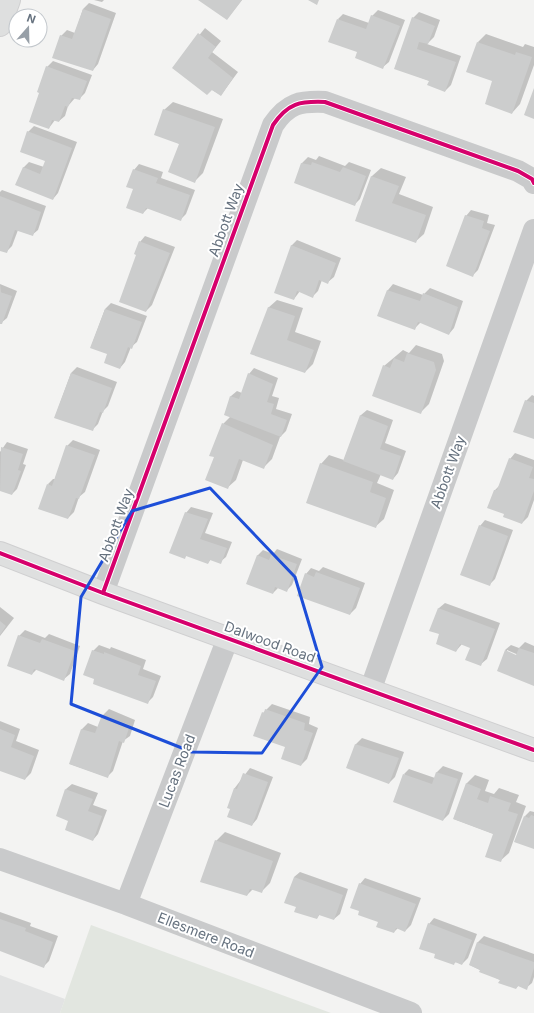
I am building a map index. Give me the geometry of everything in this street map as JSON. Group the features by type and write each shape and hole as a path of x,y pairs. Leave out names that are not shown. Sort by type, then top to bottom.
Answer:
{"street":[{"path":"0,25 9,0"},
{"name":"Abbott Way","path":"103,593 273,124 281,112 293,104 308,101 325,102 518,171 532,179 534,183"},
{"name":"Abbott Way","path":"370,691 534,230"},
{"name":"Dalwood Road","path":"0,554 534,750"},
{"name":"Lucas Road","path":"126,904 228,638"},
{"name":"Ellesmere Road","path":"0,858 126,904 411,1013"}],"highlighted area":[{"path":"210,488 295,577 322,667 262,753 192,752 71,704 81,597 132,511"}],"shaded area":[{"path":"91,925 331,1013 60,1013"},
{"path":"0,975 65,999 60,1013 0,1013"}],"building":[{"path":"198,0 242,0 227,20"},
{"path":"308,0 319,0 317,5"},
{"path":"83,9 111,19 93,71 52,58 60,35 72,39"},
{"path":"371,15 400,26 383,69 355,58 357,52 328,42 337,19 366,29"},
{"path":"412,17 435,26 428,44 419,42 417,49 456,62 445,92 427,85 429,81 394,69"},
{"path":"198,33 216,47 208,58 233,78 221,96 212,90 207,95 172,68"},
{"path":"477,42 515,55 516,52 532,57 512,114 485,104 492,81 466,72"},
{"path":"46,66 87,81 80,100 72,98 68,107 65,106 59,122 52,120 49,129 29,122"},
{"path":"534,88 534,119 524,115"},
{"path":"163,109 215,127 195,183 168,172 179,144 154,135"},
{"path":"27,131 72,148 53,200 15,185 23,167 40,174 45,161 20,152"},
{"path":"312,162 340,172 343,167 366,176 355,206 294,183 301,163 311,165"},
{"path":"133,169 158,178 156,183 190,195 181,221 146,208 143,214 126,208 133,189 126,187"},
{"path":"371,176 399,186 392,203 426,215 416,243 355,221"},
{"path":"0,196 41,212 33,236 15,230 7,253 0,251"},
{"path":"465,215 484,221 482,228 490,231 473,277 446,266"},
{"path":"139,241 170,253 146,312 119,302 136,255 134,254"},
{"path":"291,245 336,263 328,284 319,280 313,298 297,291 294,300 274,293"},
{"path":"387,290 420,301 423,293 458,307 449,335 418,322 415,330 377,316"},
{"path":"0,292 12,296 2,324 0,324"},
{"path":"268,307 295,316 287,340 314,350 305,373 250,354"},
{"path":"105,309 142,322 132,349 128,347 120,369 104,363 107,354 90,348"},
{"path":"407,353 434,362 436,370 421,414 372,396 383,365 390,368 394,358 404,362"},
{"path":"71,373 112,388 103,413 100,412 93,431 54,418"},
{"path":"248,373 273,384 267,402 274,404 271,414 287,420 281,437 224,415 230,396 239,399"},
{"path":"525,400 534,403 534,439 513,432"},
{"path":"360,415 388,426 380,449 401,456 393,480 343,461"},
{"path":"222,423 273,445 264,469 239,459 228,489 205,480 214,457 209,456"},
{"path":"66,445 95,455 79,499 76,498 68,519 38,509 47,484 52,486"},
{"path":"1,447 23,454 18,470 21,471 12,495 0,491"},
{"path":"509,458 533,467 529,478 534,479 534,491 522,524 503,517 504,514 487,508 494,490 497,490"},
{"path":"320,463 373,482 370,492 386,498 376,528 306,503"},
{"path":"185,512 208,519 200,539 227,548 221,564 210,560 208,564 186,556 185,559 169,553"},
{"path":"479,525 508,536 490,586 460,575"},
{"path":"257,555 269,560 271,555 297,564 287,592 275,587 273,594 246,584"},
{"path":"316,572 360,588 350,615 297,596 305,573 314,577"},
{"path":"438,608 495,629 481,666 465,660 470,648 460,644 456,652 436,644 439,634 429,631"},
{"path":"0,621 6,626 0,635"},
{"path":"18,635 40,643 42,639 75,651 64,681 34,669 32,675 7,666"},
{"path":"519,648 534,653 534,686 497,671 505,650 516,655"},
{"path":"92,650 104,654 104,652 141,666 138,675 156,681 148,704 93,684 94,679 83,675"},
{"path":"265,709 305,723 304,730 313,733 301,766 281,759 285,747 253,736 262,712 264,713"},
{"path":"102,715 130,725 124,743 119,741 108,778 69,764 81,729 95,733"},
{"path":"0,729 15,735 11,747 34,756 25,780 0,771"},
{"path":"355,744 399,758 389,784 346,768"},
{"path":"436,772 458,779 443,821 393,802 403,774 432,784"},
{"path":"243,773 268,782 252,826 227,817 230,809 227,808 234,788 237,789"},
{"path":"466,783 481,789 477,799 488,803 490,796 511,803 508,811 518,814 501,862 485,857 493,834 453,819"},
{"path":"65,789 93,799 88,811 102,816 93,841 65,830 68,821 56,816"},
{"path":"531,815 534,816 534,849 514,842 524,816 529,818"},
{"path":"215,840 273,861 262,893 250,889 247,896 200,882"},
{"path":"294,877 343,895 334,920 319,915 317,919 294,912 296,907 284,903"},
{"path":"359,883 416,904 405,932 396,928 394,933 376,927 378,922 358,915 359,911 350,908"},
{"path":"0,919 26,928 25,931 53,942 44,968 0,951"},
{"path":"428,923 472,940 462,965 455,962 454,965 434,958 435,954 419,949"},
{"path":"477,942 534,962 534,968 527,990 518,986 516,989 498,983 500,980 479,972 480,970 469,965"}],"cycle path":[{"path":"103,593 273,125 284,112 289,108 302,103 325,102 518,171 532,179 534,183"},
{"path":"0,553 103,593 534,750"}]}
